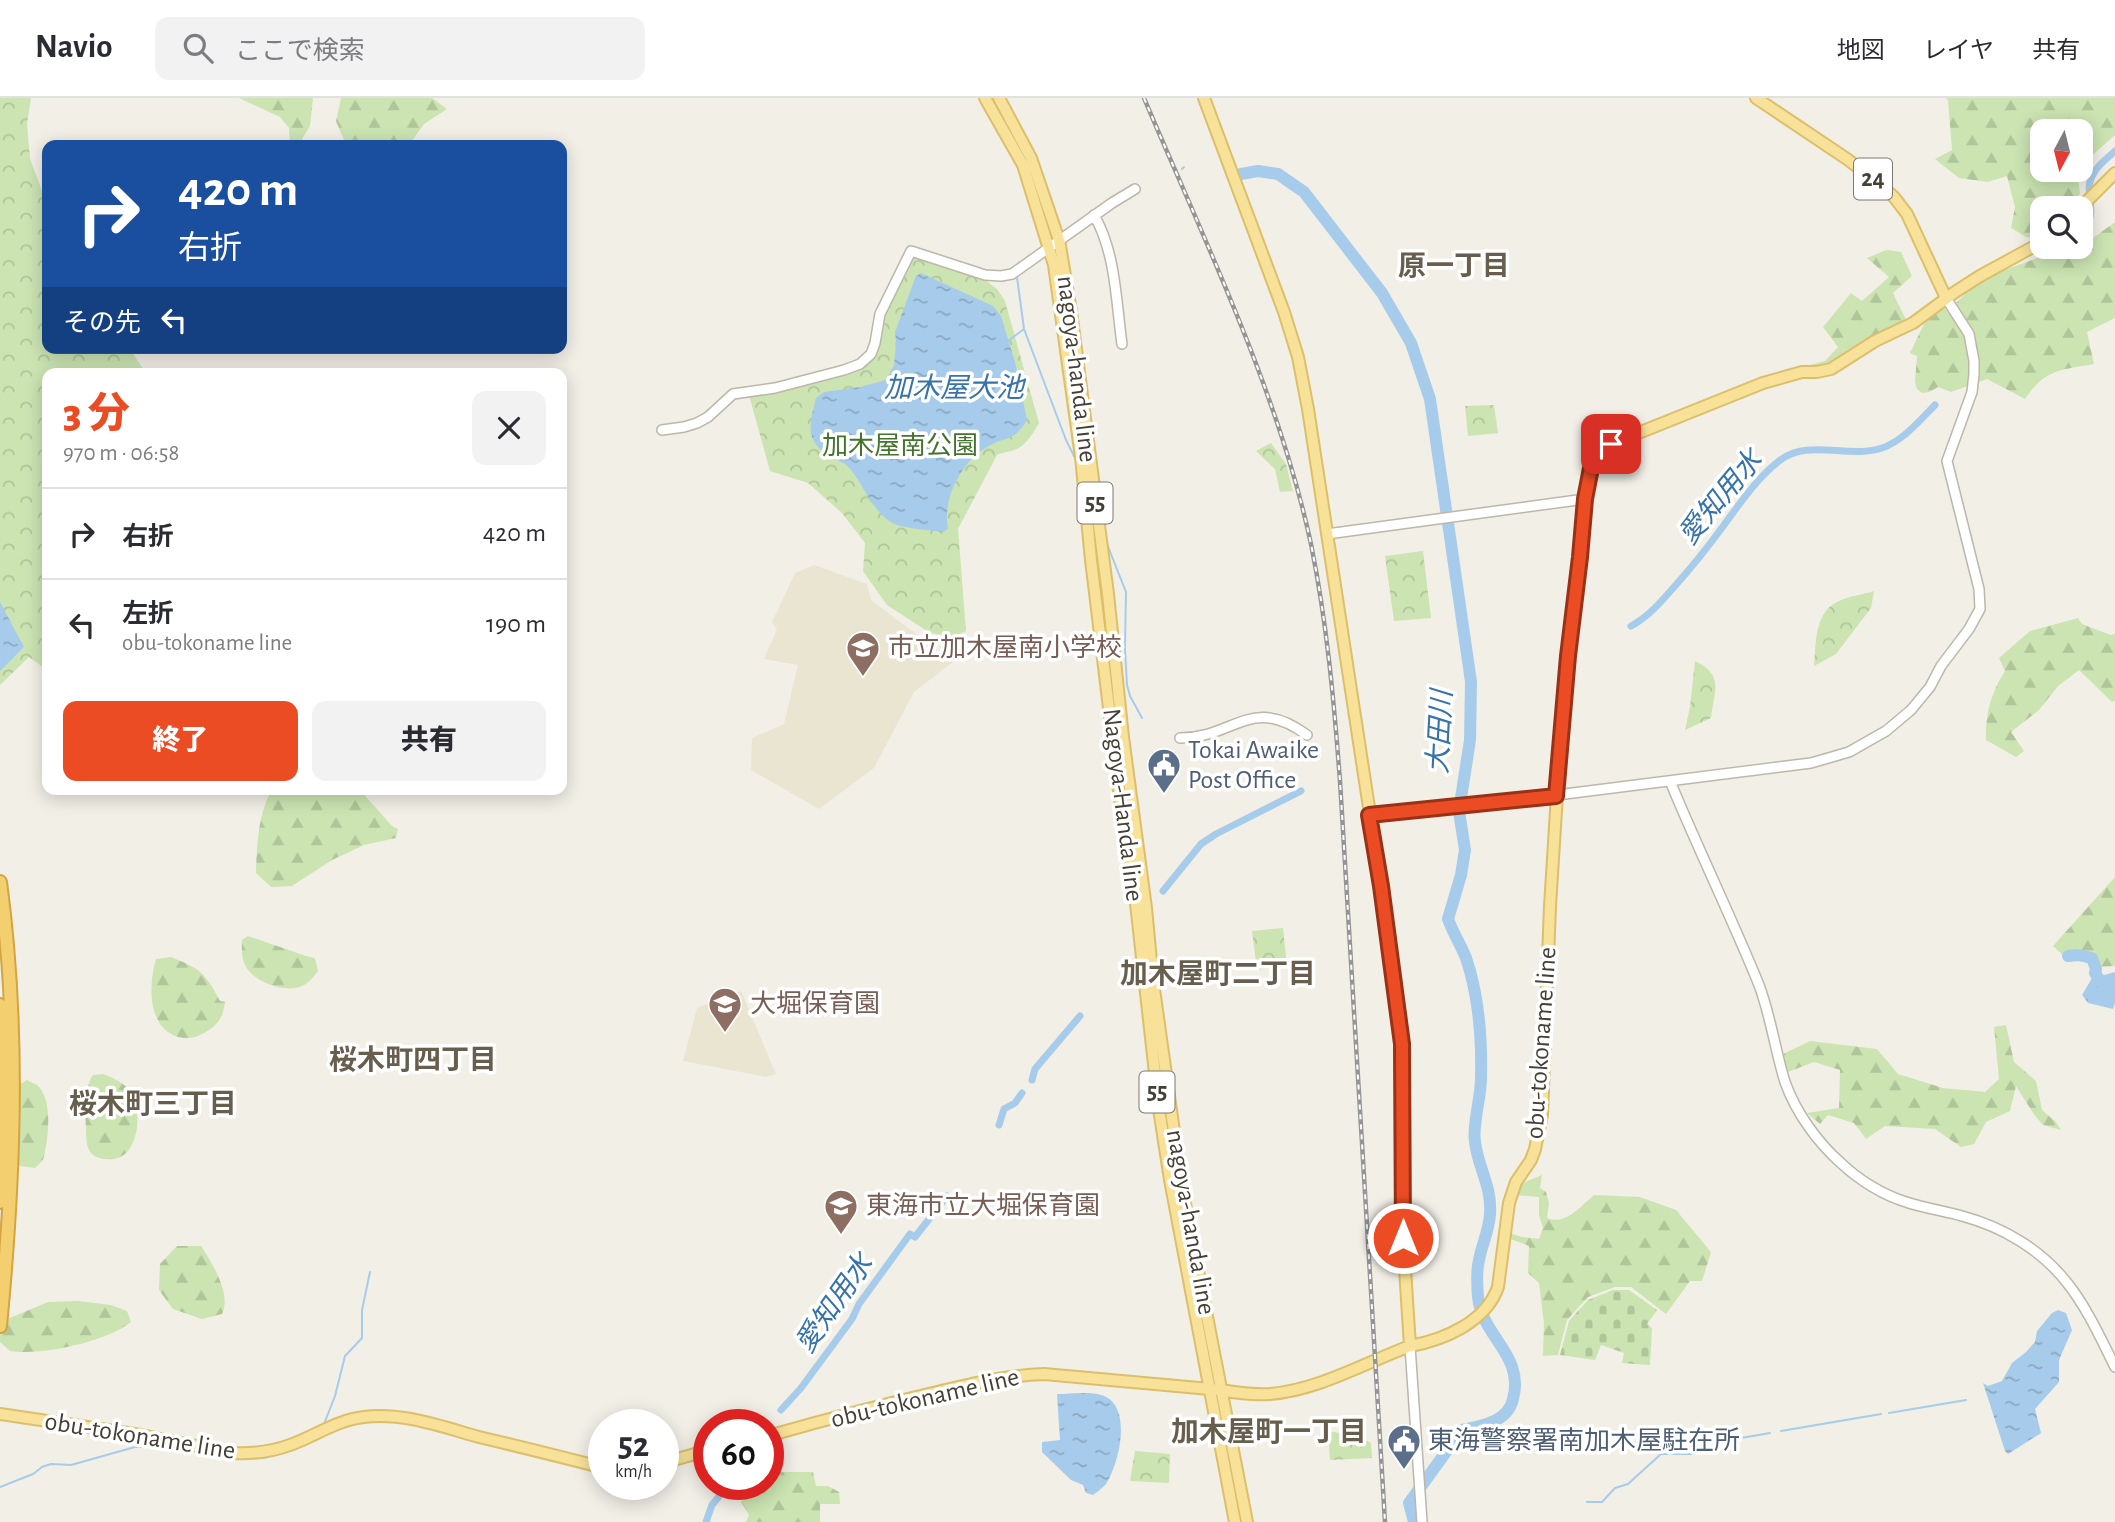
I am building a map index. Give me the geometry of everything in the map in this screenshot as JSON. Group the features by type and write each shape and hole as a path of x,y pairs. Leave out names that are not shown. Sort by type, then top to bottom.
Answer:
{"highway":[{"path":"0,882 7,956 12,1087 9,1214 0,1326"},
{"path":"0,1006 3,1101 0,1202"}],"main road":[{"name":"Nagoya-Handa line","path":"985,98 1023,165 1054,265 1081,457 1091,560 1121,807 1133,877 1159,1109 1170,1180 1215,1389 1235,1522"},
{"name":"nagoya-handa line","path":"999,98 1031,158 1059,240 1071,311 1108,594 1155,994 1182,1188 1215,1389 1247,1522"},
{"path":"1204,98 1284,313 1298,357 1308,410 1381,886 1402,1044 1403,1238 1410,1346"},
{"name":"24","path":"1756,98 1847,159 1894,197 1907,214 1947,298"},
{"path":"2093,196 2115,173"},
{"name":"obu-tokoname line","path":"784,1432 913,1398 1024,1374 1215,1389 1244,1394 1285,1392 1316,1383 1410,1346 1426,1344 1473,1322 1494,1298 1498,1287 1509,1203 1516,1182 1531,1160 1542,1115 1556,796 1568,656 1585,499 1592,463 1599,451 1611,444 1763,383 1802,372 1831,369 1875,341 1913,323 1980,276 2030,249"},
{"name":"obu-tokoname line","path":"0,1414 247,1454 290,1445 346,1421 361,1417 387,1416 416,1420 588,1464"}],"street":[{"path":"662,430 684,427 708,417 733,394 775,388 844,370 860,363 871,354 880,314 911,251 985,275 1001,276 1016,272 1094,215 1135,189"},
{"path":"1094,215 1104,235 1110,257 1122,344"},
{"path":"1369,815 1556,796 1811,763 1861,747 1911,710 1930,687 1980,608 1979,589 1947,461 1972,392 1974,361 1969,334 1947,298"},
{"path":"1326,534 1585,499"},
{"path":"1180,737 1192,738 1212,734 1239,721 1263,717 1281,719 1307,735"},
{"path":"1670,781 1760,989 1773,1027 1786,1083 1797,1108 1816,1137 1842,1165 1872,1187 1904,1202 1965,1216 1996,1227 2026,1245 2068,1284 2115,1367"},
{"path":"1410,1346 1422,1522"}],"shaded area":[{"name":"市立加木屋南小学校","path":"814,565 867,584 871,600 953,662 914,692 874,768 819,809 751,770 752,738 784,724 798,665 764,659 777,629 772,622 795,573"},
{"name":"大堀保育園","path":"741,991 776,1074 766,1077 683,1061 697,1008"}],"green space":[{"path":"0,98 31,98 27,124 30,159 42,191 42,354 133,354 143,368 42,368 42,666 29,657 0,685"},
{"path":"239,98 313,98 310,126 303,140 290,140 289,128 280,117"},
{"path":"341,98 432,98 447,109 424,124 413,140 344,140 336,121"},
{"path":"1946,98 2115,98 2115,135 2093,155 2093,119 2030,119 2030,182 2079,182 2080,194 2030,196 2028,238 2011,228 2015,207 2007,176 1988,182 1959,178 1935,159 1952,150"},
{"path":"2115,222 2115,318 2087,332 2094,364 2054,372 2039,382 2025,399 1987,379 1951,392 1938,387 1922,393 1917,389 1917,356 1910,353 1924,324 1943,306 1957,323 1963,318 1956,303 1994,274 2035,259 2093,259 2093,238"},
{"path":"1886,250 1901,252 1912,276 1893,293 1906,320 1830,367 1805,369 1806,366 1825,361 1838,347 1823,327 1851,293 1862,301 1889,277 1867,258"},
{"name":"加木屋南公園","path":"916,256 984,279 997,289 1005,301 1039,423 1022,446 997,455 958,529 966,631 953,637 930,633 887,605 863,571 865,543 842,513 808,483 770,471 749,395 860,367 910,260"},
{"path":"1494,405 1498,433 1468,436 1465,406"},
{"path":"1271,443 1286,464 1293,491 1280,492 1275,469 1256,451"},
{"path":"1423,551 1431,618 1394,621 1385,556"},
{"path":"1874,591 1871,608 1836,654 1814,666 1820,622 1829,607 1841,600"},
{"path":"2078,618 2082,624 2111,635 2115,634 2115,701 2112,702 2079,670 2058,686 2039,710 2011,732 2024,751 2016,757 1986,740 1990,704 2005,671 1999,658 2030,631"},
{"path":"1695,661 1711,672 1715,692 1711,718 1685,730 1690,707"},
{"path":"269,795 364,795 392,826 398,829 396,838 364,845 332,860 292,886 271,887 256,873 261,819"},
{"path":"2115,877 2115,966 2089,967 2089,954 2069,952 2064,956 2053,946"},
{"path":"1283,928 1287,966 1257,970 1252,931"},
{"path":"248,936 315,958 318,971 307,983 294,988 277,987 260,980 243,960 242,940"},
{"path":"171,957 201,973 220,1001 225,1002 216,1024 196,1037 173,1035 158,1021 154,1012 151,990 156,959"},
{"path":"2006,1025 2014,1062 2036,1081 2042,1110 2061,1130 2043,1125 2016,1086 2010,1111 1986,1122 1974,1144 1961,1147 1935,1129 1885,1126 1866,1139 1854,1123 1828,1115 1820,1124 1807,1113 1839,1108 1840,1070 1814,1062 1788,1072 1783,1054 1810,1041 1877,1049 1898,1074 1943,1088 1985,1092 1999,1079 1994,1027"},
{"path":"103,1074 130,1091 137,1114 131,1147 122,1156 111,1159 100,1158 91,1153 86,1140 85,1108 88,1087 93,1075"},
{"path":"27,1080 37,1085 42,1092 48,1110 45,1152 43,1160 35,1168 20,1166 0,1157 14,1088"},
{"path":"1542,1175 1540,1188 1546,1192 1549,1203 1547,1218 1554,1220 1572,1214 1594,1195 1640,1197 1676,1210 1711,1252 1702,1281 1690,1281 1666,1314 1631,1287 1615,1287 1588,1297 1567,1320 1558,1355 1543,1356 1544,1323 1539,1283 1528,1273 1529,1246 1508,1238 1509,1233 1539,1239 1543,1228 1539,1215 1539,1197 1514,1195 1518,1185"},
{"path":"177,1246 201,1246 223,1288 222,1314 202,1319 173,1309 159,1290 160,1264"},
{"path":"1613,1290 1629,1290 1657,1310 1647,1324 1652,1328 1650,1365 1622,1363 1624,1353 1601,1345 1595,1360 1560,1355 1569,1321 1588,1300"},
{"path":"78,1301 111,1305 127,1311 131,1322 106,1336 55,1349 10,1351 0,1342 5,1320 48,1302"},
{"path":"1328,1431 1357,1436 1371,1443 1372,1458 1330,1460"},
{"path":"1135,1451 1170,1454 1169,1483 1130,1481"},
{"path":"784,1472 813,1472 816,1486 828,1486 839,1492 840,1504 820,1504 820,1522 746,1522 749,1515 741,1502 784,1500"}],"water":[{"name":"加木屋大池","path":"921,273 993,306 1001,316 1015,362 1027,420 1018,432 987,447 969,462 951,494 948,529 943,532 900,526 884,517 849,468 817,446 811,432 816,398 824,392 886,380 894,365 895,332 916,276"},
{"path":"0,602 24,647 0,671"},
{"path":"2115,972 2113,1009 2088,1003 2082,995 2095,973 2104,975"},
{"path":"2058,1310 2066,1313 2072,1330 2059,1360 2059,1382 2035,1409 2041,1433 2008,1454 1983,1383 1988,1386 2002,1381 2012,1363 2035,1342 2037,1331 2052,1313"},
{"path":"1057,1394 1101,1395 1111,1401 1118,1410 1121,1435 1115,1463 1106,1484 1093,1495 1086,1493 1083,1485 1071,1480 1042,1452 1042,1442 1060,1440"}],"waterway":[{"name":"愛知用水","path":"2090,196 2089,187 2097,168 2115,151"},
{"name":"大田川","path":"1241,174 1258,171 1278,174 1304,192 1382,293 1411,343 1430,399 1471,682 1470,740 1459,811 1465,850 1448,919 1470,972 1480,1033 1481,1086 1474,1135 1489,1195 1490,1214 1478,1265 1478,1297 1487,1324 1508,1358 1515,1384 1513,1399 1506,1413 1493,1422 1462,1430 1409,1503 1414,1522"},
{"path":"1017,277 1024,329 1076,460"},
{"path":"1008,341 1024,329"},
{"name":"愛知用水","path":"1631,626 1649,614 1664,598 1700,557 1749,491 1779,461 1802,451 1869,451 1882,448 1904,435 1935,405"},
{"path":"1107,544 1126,592 1127,685 1142,718"},
{"name":"愛知用水","path":"1163,891 1201,844 1301,791"},
{"path":"2068,956 2092,958 2095,973 2106,990 2115,991"},
{"name":"愛知用水","path":"1032,1080 1035,1069 1080,1016"},
{"name":"愛知用水","path":"999,1125 1004,1109 1015,1103 1022,1093"},
{"name":"愛知用水","path":"782,1409 801,1388 852,1319 859,1304 910,1234 915,1237 947,1196"},
{"path":"324,1424 335,1396 345,1356 362,1338 362,1310 370,1272"},
{"path":"1889,1413 1966,1400"},
{"path":"1781,1431 1881,1414"},
{"path":"1712,1443 1770,1433"},
{"path":"1587,1502 1602,1502 1615,1488 1628,1484 1661,1454 1693,1454 1706,1446"},
{"path":"0,1487 51,1464 71,1465 135,1447 169,1447 223,1457"},
{"path":"239,1459 264,1458 292,1450"},
{"name":"愛知用水","path":"706,1522 716,1500"}],"railway":[{"path":"1144,98 1260,374 1297,487 1317,574 1340,781 1385,1522"}],"place":[{"name":"市立加木屋南小学校","path":"863,678"},
{"name":"Tokai Awaike Post Office","path":"1164,795"},
{"name":"大堀保育園","path":"725,1034"},
{"name":"東海市立大堀保育園","path":"841,1236"},
{"name":"東海警察署南加木屋駐在所","path":"1404,1471"}],"district":[{"name":"原一丁目","path":"1454,267"},
{"name":"加木屋町二丁目","path":"1218,975"},
{"name":"桜木町四丁目","path":"413,1061"},
{"name":"桜木町三丁目","path":"153,1105"},
{"name":"加木屋町一丁目","path":"1269,1433"}],"route":[{"path":"1403,1238 1402,1044 1369,815 1556,796 1585,499 1592,463 1599,451 1611,444"}]}
